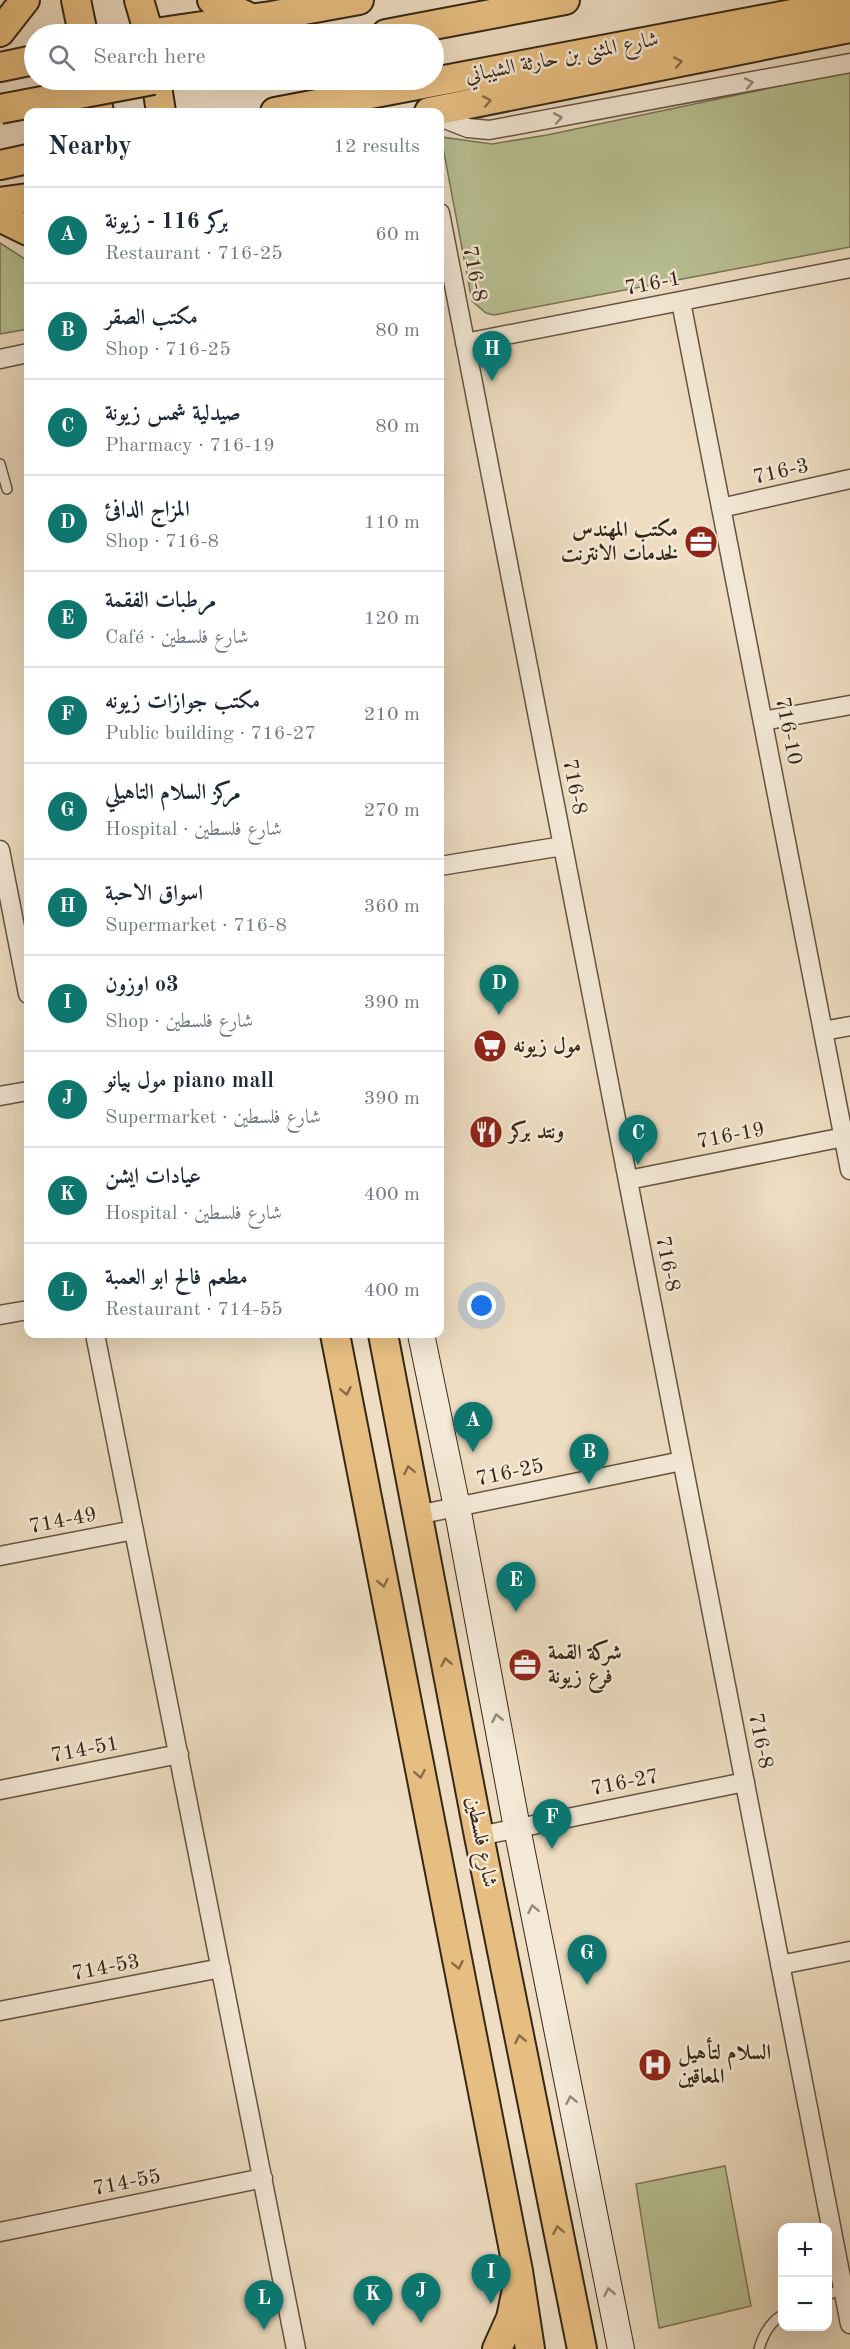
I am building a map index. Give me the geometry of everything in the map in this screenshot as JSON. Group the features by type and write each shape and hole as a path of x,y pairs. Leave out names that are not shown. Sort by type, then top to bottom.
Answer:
{"main road":[{"path":"0,32 25,0"},
{"path":"76,0 81,24"},
{"path":"140,0 146,24"},
{"path":"212,0 253,19"},
{"path":"218,24 359,0"},
{"path":"441,24 565,0"},
{"name":"شارع المثنى بن حارثة الشيباني","path":"444,80 850,3"},
{"path":"444,109 850,28"},
{"path":"0,67 24,62"},
{"path":"94,90 98,108"},
{"path":"0,109 101,90"},
{"path":"156,90 160,108"},
{"name":"شارع المثنى بن حارثة الشيباني","path":"296,108 393,90"},
{"path":"0,165 24,160"},
{"path":"0,202 24,199"},
{"path":"0,217 24,229"},
{"path":"336,1338 518,2271 530,2349"},
{"name":"شارع فلسطين","path":"385,1338 479,1836 582,2349"},
{"path":"497,2349 512,2318 518,2271"}],"street":[{"path":"444,119 468,128 489,130 850,63"},
{"name":"716-8","path":"444,261 446,285 465,343 745,1782 780,1965 835,2291 850,2324"},
{"name":"716-1","path":"465,343 850,268"},
{"name":"716-10","path":"681,302 850,1170"},
{"path":"0,359 24,354"},
{"name":"716-3","path":"721,508 850,479"},
{"path":"763,721 850,705"},
{"path":"444,865 563,846"},
{"path":"0,850 2,872 24,975"},
{"path":"823,1031 850,1026"},
{"path":"0,1096 24,1092"},
{"name":"716-19","path":"628,1180 844,1137"},
{"path":"0,1315 24,1311"},
{"path":"97,1338 296,2349"},
{"path":"422,1338 457,1507 621,2349"},
{"name":"716-25","path":"417,1515 682,1461"},
{"name":"714-49","path":"0,1556 134,1530"},
{"name":"714-51","path":"0,1790 179,1754"},
{"name":"716-27","path":"479,1836 745,1782"},
{"path":"780,1965 850,1951"},
{"name":"714-53","path":"0,2011 221,1968"},
{"name":"714-55","path":"0,2232 262,2178"}],"lane":[{"path":"0,464 7,489"},
{"path":"759,2349 763,2335 778,2318"}],"green space":[{"path":"850,71 850,247 494,315 486,313 472,301 444,153 444,137 492,144 547,135"},
{"path":"0,243 24,258 24,330 0,334"},
{"path":"725,2166 751,2306 659,2328 636,2184"}],"place":[{"name":"اسواق الاحبة","path":"492,381"},
{"name":"مكتب المهندس لخدمات الانترنت","path":"701,542"},
{"name":"المزاج الدافئ","path":"499,1015"},
{"name":"مول زيونه","path":"490,1046"},
{"name":"ونتد بركر","path":"486,1132"},
{"name":"صيدلية شمس زيونة","path":"638,1165"},
{"name":"بركر 116 - زيونة","path":"473,1452"},
{"name":"مكتب الصقر","path":"589,1484"},
{"name":"مرطبات الفقمة","path":"516,1612"},
{"name":"شركة القمة فرع زيونة","path":"525,1665"},
{"name":"مكتب جوازات زيونه","path":"552,1849"},
{"name":"مركز السلام التاهيلي","path":"587,1985"},
{"name":"السلام لتأهيل المعاقين","path":"655,2065"},
{"name":"اوزون o3","path":"491,2304"},
{"name":"مول بيانو piano mall","path":"421,2323"},
{"name":"عيادات ايشن","path":"373,2326"},
{"name":"مطعم فالح ابو العمبة","path":"264,2330"}]}
